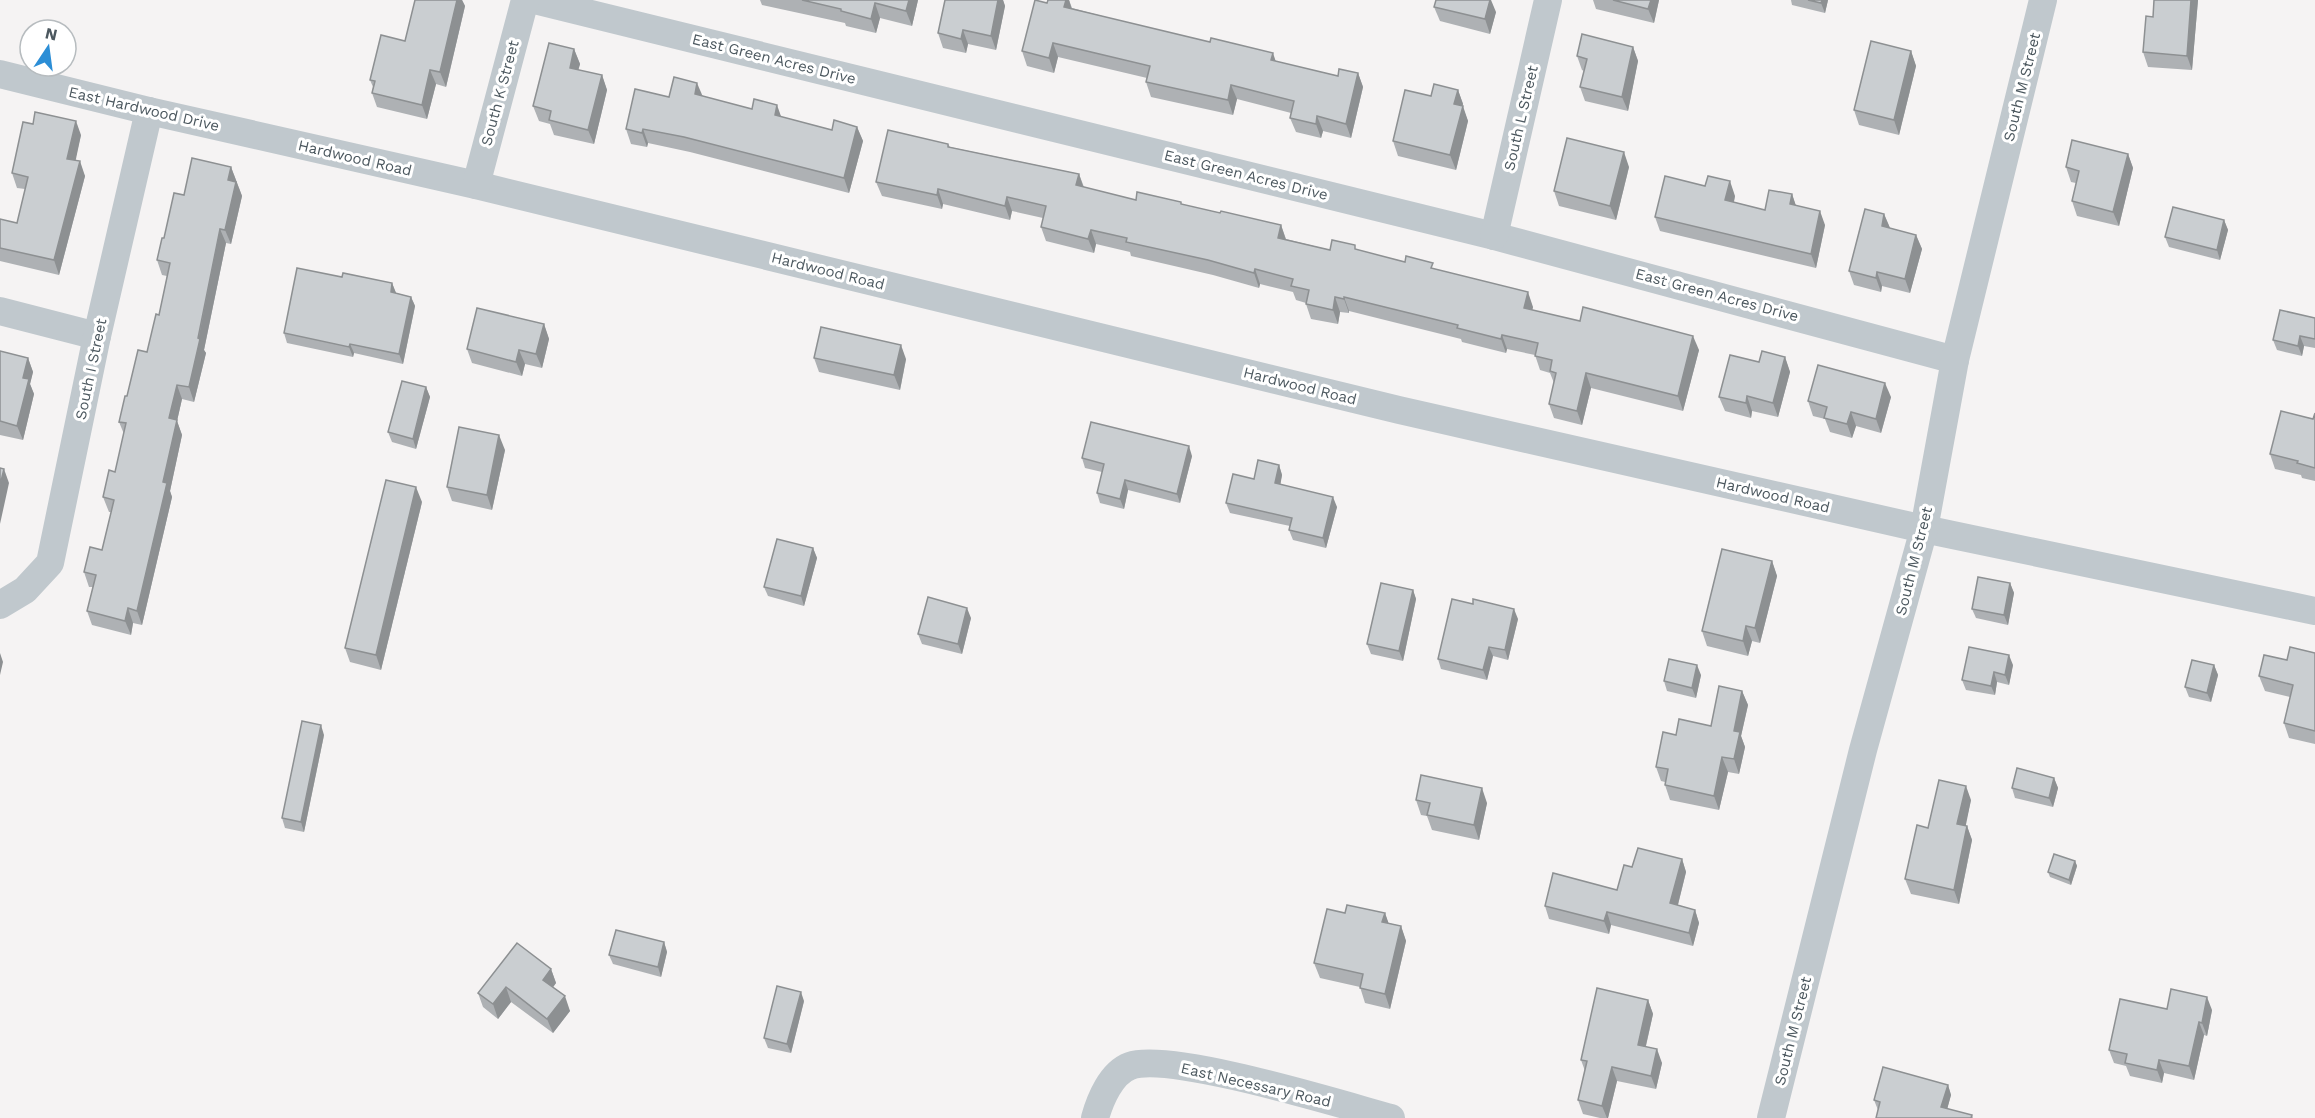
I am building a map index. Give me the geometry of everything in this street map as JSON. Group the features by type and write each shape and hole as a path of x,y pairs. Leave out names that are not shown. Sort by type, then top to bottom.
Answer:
{"street":[{"name":"South K Street","path":"476,185 525,0"},
{"name":"East Green Acres Drive","path":"534,0 1494,236 1955,360"},
{"name":"South L Street","path":"1494,236 1548,0"},
{"name":"South M Street","path":"1771,1118 1863,750 1924,529 1955,360 2043,0"},
{"name":"East Hardwood Drive","path":"0,74 289,143"},
{"name":"South I Street","path":"0,605 26,590 50,563 98,336 150,111"},
{"name":"Hardwood Road","path":"289,143 476,185 1399,410 1924,529 2315,611"},
{"path":"0,311 98,336"},
{"name":"East Necessary Road","path":"1095,1118 1110,1083 1130,1065 1149,1063 1186,1066 1391,1118"}],"building":[{"path":"415,0 457,0 440,72 430,70 422,105 372,93 375,81 370,80 381,35 405,41"},
{"path":"802,0 909,0 906,11 875,3 871,19"},
{"path":"945,0 998,0 991,36 963,30 961,39 938,33"},
{"path":"1035,0 1047,3 1048,0 1066,0 1064,7 1210,42 1211,38 1273,53 1271,60 1338,76 1339,69 1358,73 1346,124 1317,116 1316,124 1290,118 1294,101 1231,85 1228,100 1146,82 1150,66 1053,43 1049,58 1022,51"},
{"path":"1436,0 1490,0 1485,19 1434,7"},
{"path":"1613,0 1651,0 1648,9"},
{"path":"2154,0 2191,0 2187,56 2143,52 2146,16 2153,17"},
{"path":"1582,34 1633,47 1622,97 1580,87 1587,59 1577,56"},
{"path":"1871,41 1911,51 1894,120 1854,110"},
{"path":"549,43 574,49 570,68 602,75 588,130 549,120 551,111 533,106"},
{"path":"674,77 697,83 695,94 752,109 754,99 777,105 775,115 832,130 834,120 857,127 844,178 684,137 643,129 642,133 626,129 635,89 669,97"},
{"path":"1434,84 1458,90 1454,104 1463,106 1450,155 1393,141 1405,90 1431,96"},
{"path":"35,112 76,121 67,159 80,161 54,260 0,248 0,219 17,223 28,177 12,173 23,122 33,124"},
{"path":"888,130 948,144 948,147 1079,174 1076,185 1136,200 1137,192 1220,213 1221,211 1281,225 1278,238 1330,250 1332,240 1355,245 1355,249 1405,262 1406,256 1433,263 1431,268 1528,292 1524,308 1580,321 1583,307 1693,336 1678,396 1586,373 1577,411 1549,404 1556,373 1550,371 1552,360 1535,356 1538,343 1502,335 1501,339 1457,328 1458,325 1344,297 1344,299 1335,297 1333,310 1306,304 1309,290 1291,286 1293,279 1255,269 1254,273 1208,260 1126,242 1127,238 1091,230 1088,239 1041,227 1046,206 1007,197 1005,206 938,189 937,195 876,182"},
{"path":"1567,138 1624,152 1610,206 1554,191"},
{"path":"2072,140 2128,154 2113,212 2072,201 2079,171 2066,167"},
{"path":"192,158 231,167 228,180 236,182 225,230 220,229 189,387 177,385 169,418 177,420 163,482 167,483 137,611 128,608 125,621 87,611 96,575 84,572 90,547 102,550 114,500 103,497 109,470 115,472 126,423 119,422 138,350 147,352 156,314 159,315 170,263 157,260 174,193 184,195"},
{"path":"1665,176 1705,186 1708,176 1730,181 1725,200 1765,210 1769,190 1792,194 1790,204 1820,211 1811,254 1655,217"},
{"path":"2173,207 2224,220 2217,250 2165,237"},
{"path":"1865,209 1884,214 1882,226 1916,235 1905,279 1877,272 1876,278 1849,271"},
{"path":"297,268 342,277 343,273 392,283 391,292 411,297 399,354 350,344 349,347 284,333"},
{"path":"477,308 544,324 536,354 519,350 516,362 467,349"},
{"path":"2280,310 2315,318 2315,339 2300,336 2298,346 2273,340"},
{"path":"821,327 901,345 894,375 814,358"},
{"path":"0,351 28,358 23,378 29,379 17,426 0,421"},
{"path":"1762,351 1785,357 1773,403 1747,396 1746,403 1719,397 1730,355 1759,362"},
{"path":"1818,365 1885,383 1876,419 1851,412 1847,424 1824,418 1827,407 1808,401"},
{"path":"402,381 426,387 413,439 388,432"},
{"path":"2281,411 2313,419 2315,413 2315,468 2270,454"},
{"path":"1091,422 1189,446 1177,494 1125,480 1120,499 1097,493 1104,464 1082,458"},
{"path":"459,427 499,435 487,495 447,487"},
{"path":"1258,460 1279,465 1275,483 1333,497 1323,538 1289,530 1292,518 1226,503 1233,474 1254,479"},
{"path":"0,468 4,469 0,485"},
{"path":"386,480 416,487 376,655 345,648"},
{"path":"777,539 813,548 801,596 764,587"},
{"path":"1722,549 1772,561 1755,628 1746,626 1743,641 1702,631"},
{"path":"1978,577 2010,583 2004,615 1972,609"},
{"path":"1381,583 1413,590 1399,651 1367,644"},
{"path":"928,597 967,608 958,644 918,634"},
{"path":"1452,599 1473,604 1473,599 1514,609 1505,650 1489,647 1483,670 1438,659"},
{"path":"1969,647 2009,655 2005,675 1994,672 1991,686 1962,680"},
{"path":"2290,647 2315,653 2315,731 2284,723 2293,685 2259,676 2264,655 2287,660"},
{"path":"1669,659 1697,665 1692,688 1664,681"},
{"path":"2192,660 2214,665 2207,693 2185,687"},
{"path":"1719,686 1742,691 1734,731 1740,732 1734,759 1722,757 1714,796 1665,785 1668,769 1656,767 1663,732 1676,735 1679,719 1711,726"},
{"path":"302,721 321,725 301,822 282,818"},
{"path":"2017,768 2054,778 2049,798 2012,788"},
{"path":"1421,775 1482,788 1474,825 1427,815 1430,803 1416,800"},
{"path":"1939,780 1966,786 1957,824 1967,826 1954,890 1905,879 1917,825 1928,828"},
{"path":"1638,848 1682,859 1670,903 1695,910 1689,933 1607,912 1604,921 1545,906 1553,873 1617,890 1624,865 1632,867"},
{"path":"2054,854 2075,861 2069,880 2048,872"},
{"path":"1347,905 1385,913 1382,922 1401,926 1385,994 1360,988 1363,974 1314,963 1327,909 1345,913"},
{"path":"616,930 664,942 658,967 609,955"},
{"path":"517,943 551,969 543,980 565,996 547,1019 506,987 493,1004 478,993"},
{"path":"777,986 801,992 787,1044 764,1038"},
{"path":"1597,988 1648,1000 1638,1045 1657,1049 1651,1076 1612,1067 1602,1106 1578,1100 1587,1061 1581,1060"},
{"path":"2171,989 2207,997 2189,1066 2159,1060 2157,1070 2125,1063 2127,1054 2109,1050 2120,999 2167,1009"},
{"path":"1883,1067 1948,1085 1941,1107 1972,1115 1971,1118 1876,1118 1880,1102 1874,1100"}]}
